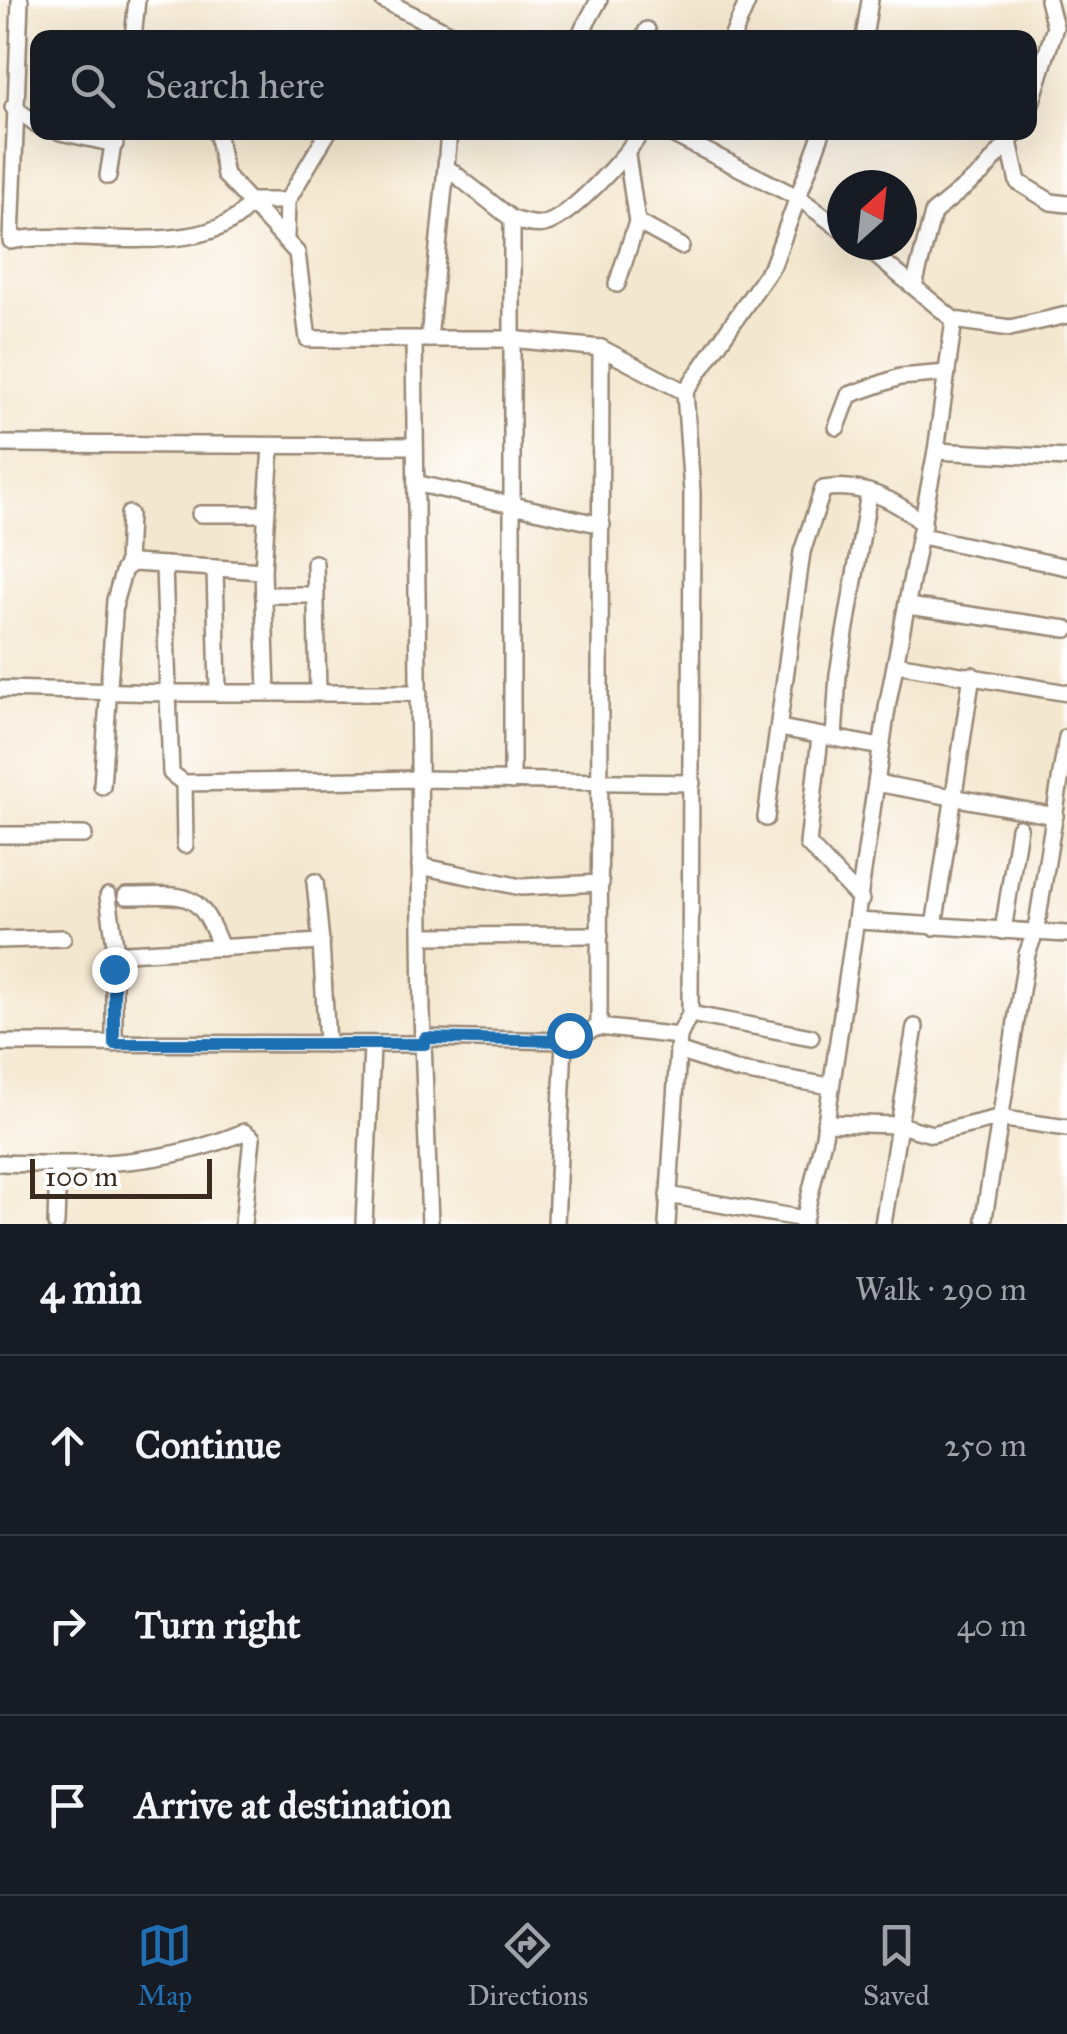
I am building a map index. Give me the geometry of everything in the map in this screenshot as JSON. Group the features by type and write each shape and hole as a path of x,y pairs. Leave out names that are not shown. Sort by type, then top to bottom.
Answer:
{"street":[{"path":"20,0 19,69 13,106 11,241 42,234 142,238 210,233 236,222 252,202 287,201"},
{"path":"133,30 137,0"},
{"path":"384,0 406,4 447,30"},
{"path":"582,30 599,0"},
{"path":"735,30 748,0"},
{"path":"865,30 870,0"},
{"path":"1037,84 1055,27 1048,0"},
{"path":"19,69 30,70"},
{"path":"13,106 30,119"},
{"path":"108,176 115,140"},
{"path":"218,140 225,175 286,236 297,253 308,339 510,340 600,348 685,392"},
{"path":"286,236 287,201 323,140"},
{"path":"430,1224 418,780 416,446 422,340 448,140"},
{"path":"446,167 512,220 542,224 562,216 627,154 636,140"},
{"path":"686,140 799,198 827,219"},
{"path":"668,1224 679,1043 690,1014 692,492 685,392 772,265 819,140"},
{"path":"914,286 933,213 1013,140"},
{"path":"1014,140 1018,182 1052,202 1067,204"},
{"path":"618,284 637,222 627,154"},
{"path":"512,220 512,780"},
{"path":"637,222 681,246"},
{"path":"882,260 954,320 1010,328 1067,316"},
{"path":"668,1196 803,1222 825,1123 881,747 923,530 954,320"},
{"path":"599,1027 600,348"},
{"path":"837,427 849,395 900,377 947,372"},
{"path":"0,444 416,446"},
{"path":"267,692 262,571 271,446"},
{"path":"936,451 1067,458"},
{"path":"419,484 602,525"},
{"path":"766,818 802,552 823,489 869,493 892,501 923,530 1067,567"},
{"path":"861,900 808,844 869,493"},
{"path":"102,786 115,600 127,565 128,514"},
{"path":"200,514 266,514"},
{"path":"316,563 318,692"},
{"path":"127,565 262,571"},
{"path":"164,565 170,773 184,783 692,783"},
{"path":"215,568 218,692"},
{"path":"264,595 316,595"},
{"path":"908,606 1067,629"},
{"path":"896,664 1067,692"},
{"path":"934,927 950,796 972,674"},
{"path":"0,689 419,693"},
{"path":"780,728 881,747"},
{"path":"984,1218 998,1118 1027,954 1036,930 1067,736"},
{"path":"184,783 186,845"},
{"path":"876,783 1055,816"},
{"path":"1003,932 1019,828"},
{"path":"0,836 84,835"},
{"path":"420,866 521,887 600,883"},
{"path":"315,882 327,1044"},
{"path":"108,896 117,959 114,1044"},
{"path":"126,896 195,901 207,912 220,948"},
{"path":"858,921 1067,934"},
{"path":"422,936 600,935"},
{"path":"0,940 62,938"},
{"path":"117,959 126,953 321,942"},
{"path":"690,1014 811,1037"},
{"path":"0,1044 372,1047 425,1041 564,1041 599,1027 679,1043 735,1070 830,1086"},
{"path":"884,1224 915,1027"},
{"path":"556,1224 564,1041"},
{"path":"364,1224 372,1047"},
{"path":"825,1123 899,1125 932,1134 998,1118 1067,1128"},
{"path":"0,1163 58,1165 152,1160 249,1133 242,1224"},
{"path":"56,1224 58,1165"}],"route":[{"path":"114,969 114,1044 372,1047 425,1044 425,1038 564,1041 569,1035"}]}
